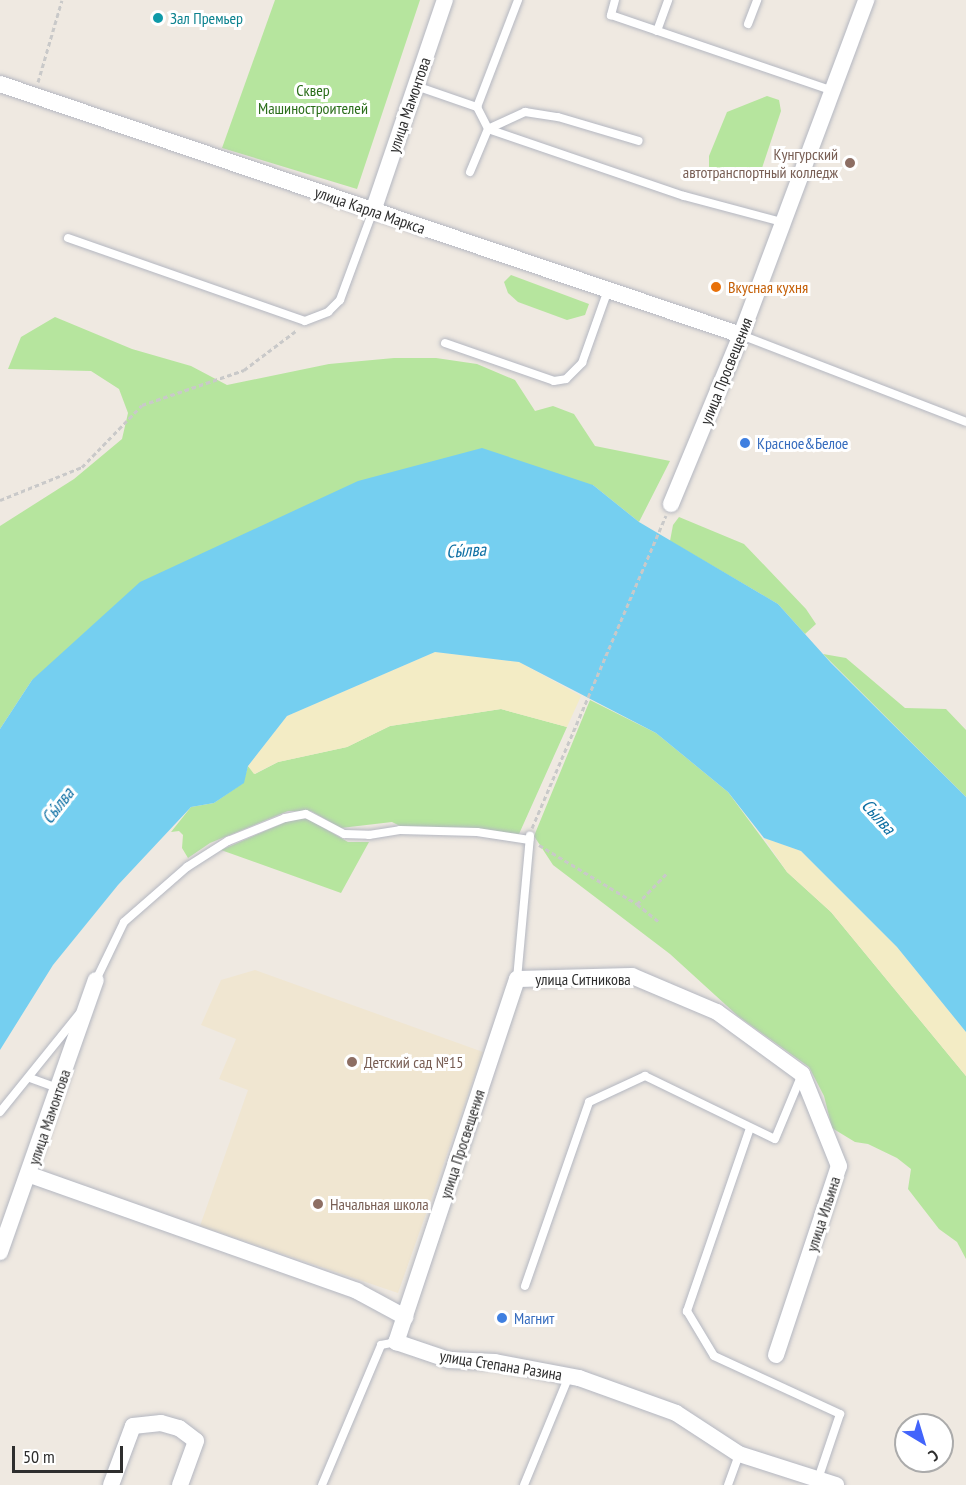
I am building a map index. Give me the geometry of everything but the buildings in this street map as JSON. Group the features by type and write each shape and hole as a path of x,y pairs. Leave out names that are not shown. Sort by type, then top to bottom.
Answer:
{"street":[{"name":"улица Мамонтова","path":"373,211 445,0"},
{"name":"улица Просвещения","path":"669,508 741,335 830,90 866,0"},
{"name":"улица Карла Маркса","path":"0,84 741,335"},
{"name":"улица Ситникова","path":"517,979 633,976 717,1012 802,1074"},
{"name":"улица Просвещения","path":"396,1342 517,979"},
{"name":"улица Мамонтова","path":"0,1252 30,1175 96,980"},
{"name":"улица Ильина","path":"776,1355 839,1166 802,1074"},
{"path":"30,1175 357,1291 405,1317"},
{"name":"улица Степана Разина","path":"396,1342 449,1360 495,1362 569,1376 676,1413 739,1454 836,1485"},
{"path":"111,1485 133,1426 161,1423 179,1428 196,1441 180,1485"}],"lane":[{"path":"477,107 518,0"},
{"path":"615,0 611,15 830,90"},
{"path":"657,31 668,0"},
{"path":"748,24 757,0"},
{"path":"416,86 477,107 488,129 684,196 782,222"},
{"path":"470,172 488,129 525,112 558,117 639,141"},
{"path":"68,238 305,321 328,312 340,300 373,211"},
{"path":"445,343 554,381 566,379 582,363 608,290"},
{"path":"741,335 966,422"},
{"path":"96,980 124,922 187,867 228,841 285,818 306,814 344,834 369,835 400,830 466,832 529,838 517,979"},
{"path":"0,1112 30,1078 88,1002"},
{"path":"525,1286 589,1102 645,1076 775,1139 802,1074"},
{"path":"30,1078 59,1089"},
{"path":"750,1128 687,1311 714,1356 840,1414 818,1479"},
{"path":"322,1485 381,1345 396,1342"},
{"path":"524,1485 569,1376"},
{"path":"728,1485 739,1454"}],"path":[{"path":"33,97 62,0"},
{"path":"0,500 81,467 142,405 244,370 305,321"},
{"path":"659,922 638,904 564,857 529,838 565,746 669,508"},
{"path":"638,904 667,873"}],"shaded area":[{"path":"255,970 483,1052 398,1293 200,1226 248,1090 219,1079 236,1039 201,1025 221,980"}],"green space":[{"name":"Сквер Машиностроителей","path":"275,0 420,0 357,189 222,148"},
{"path":"767,96 779,100 781,111 758,180 709,181 709,156 727,112"},
{"path":"511,275 589,304 585,315 567,320 518,302 508,293 504,282"},
{"path":"55,317 132,349 191,366 227,385 329,364 394,358 436,358 477,364 515,380 535,411 553,406 574,414 595,446 670,461 639,522 593,485 32,680 0,729 0,526 74,479 122,439 128,413 119,389 91,371 8,369 21,337"},
{"path":"679,517 744,544 806,609 816,624 805,634 778,604 670,541 673,525"},
{"path":"823,654 846,658 905,708 946,709 966,730 966,797"},
{"path":"590,700 656,733 728,792 787,872 831,912 966,1076 966,1259 957,1242 939,1229 908,1189 911,1169 897,1158 868,1144 855,1142 832,1128 824,1096 809,1067 738,1016 670,954 553,865 534,836"},
{"path":"501,709 567,727 519,834 400,826 392,822 341,828 311,811 288,811 210,843 188,858 182,848 183,835 179,831 171,832 191,807 214,803 243,783 248,766 255,774 278,762 347,747 390,726"},
{"path":"293,819 308,819 348,842 369,842 341,893 221,850"}],"sand":[{"path":"435,652 519,662 581,696 567,727 501,709 390,726 347,747 278,762 254,774 248,766 287,716"},
{"path":"764,838 801,851 897,947 966,1032 966,1076 831,912 787,872"}],"water":[{"name":"Сы́лва","path":"482,448 593,485 639,522 778,604 831,663 966,797 966,1032 897,947 801,851 764,838 728,792 656,733 519,662 435,652 287,716 248,766 244,783 214,803 191,807 118,885 53,965 0,1050 0,729 32,680 140,582 358,481"}],"place":[{"name":"Зал Премьер","path":"158,18"},
{"name":"Кунгурский автотранспортный колледж","path":"850,163"},
{"name":"Вкусная кухня","path":"716,287"},
{"name":"Красное&Белое","path":"745,443"},
{"name":"Детский сад №15","path":"352,1062"},
{"name":"Начальная школа","path":"318,1204"},
{"name":"Магнит","path":"502,1318"}]}
